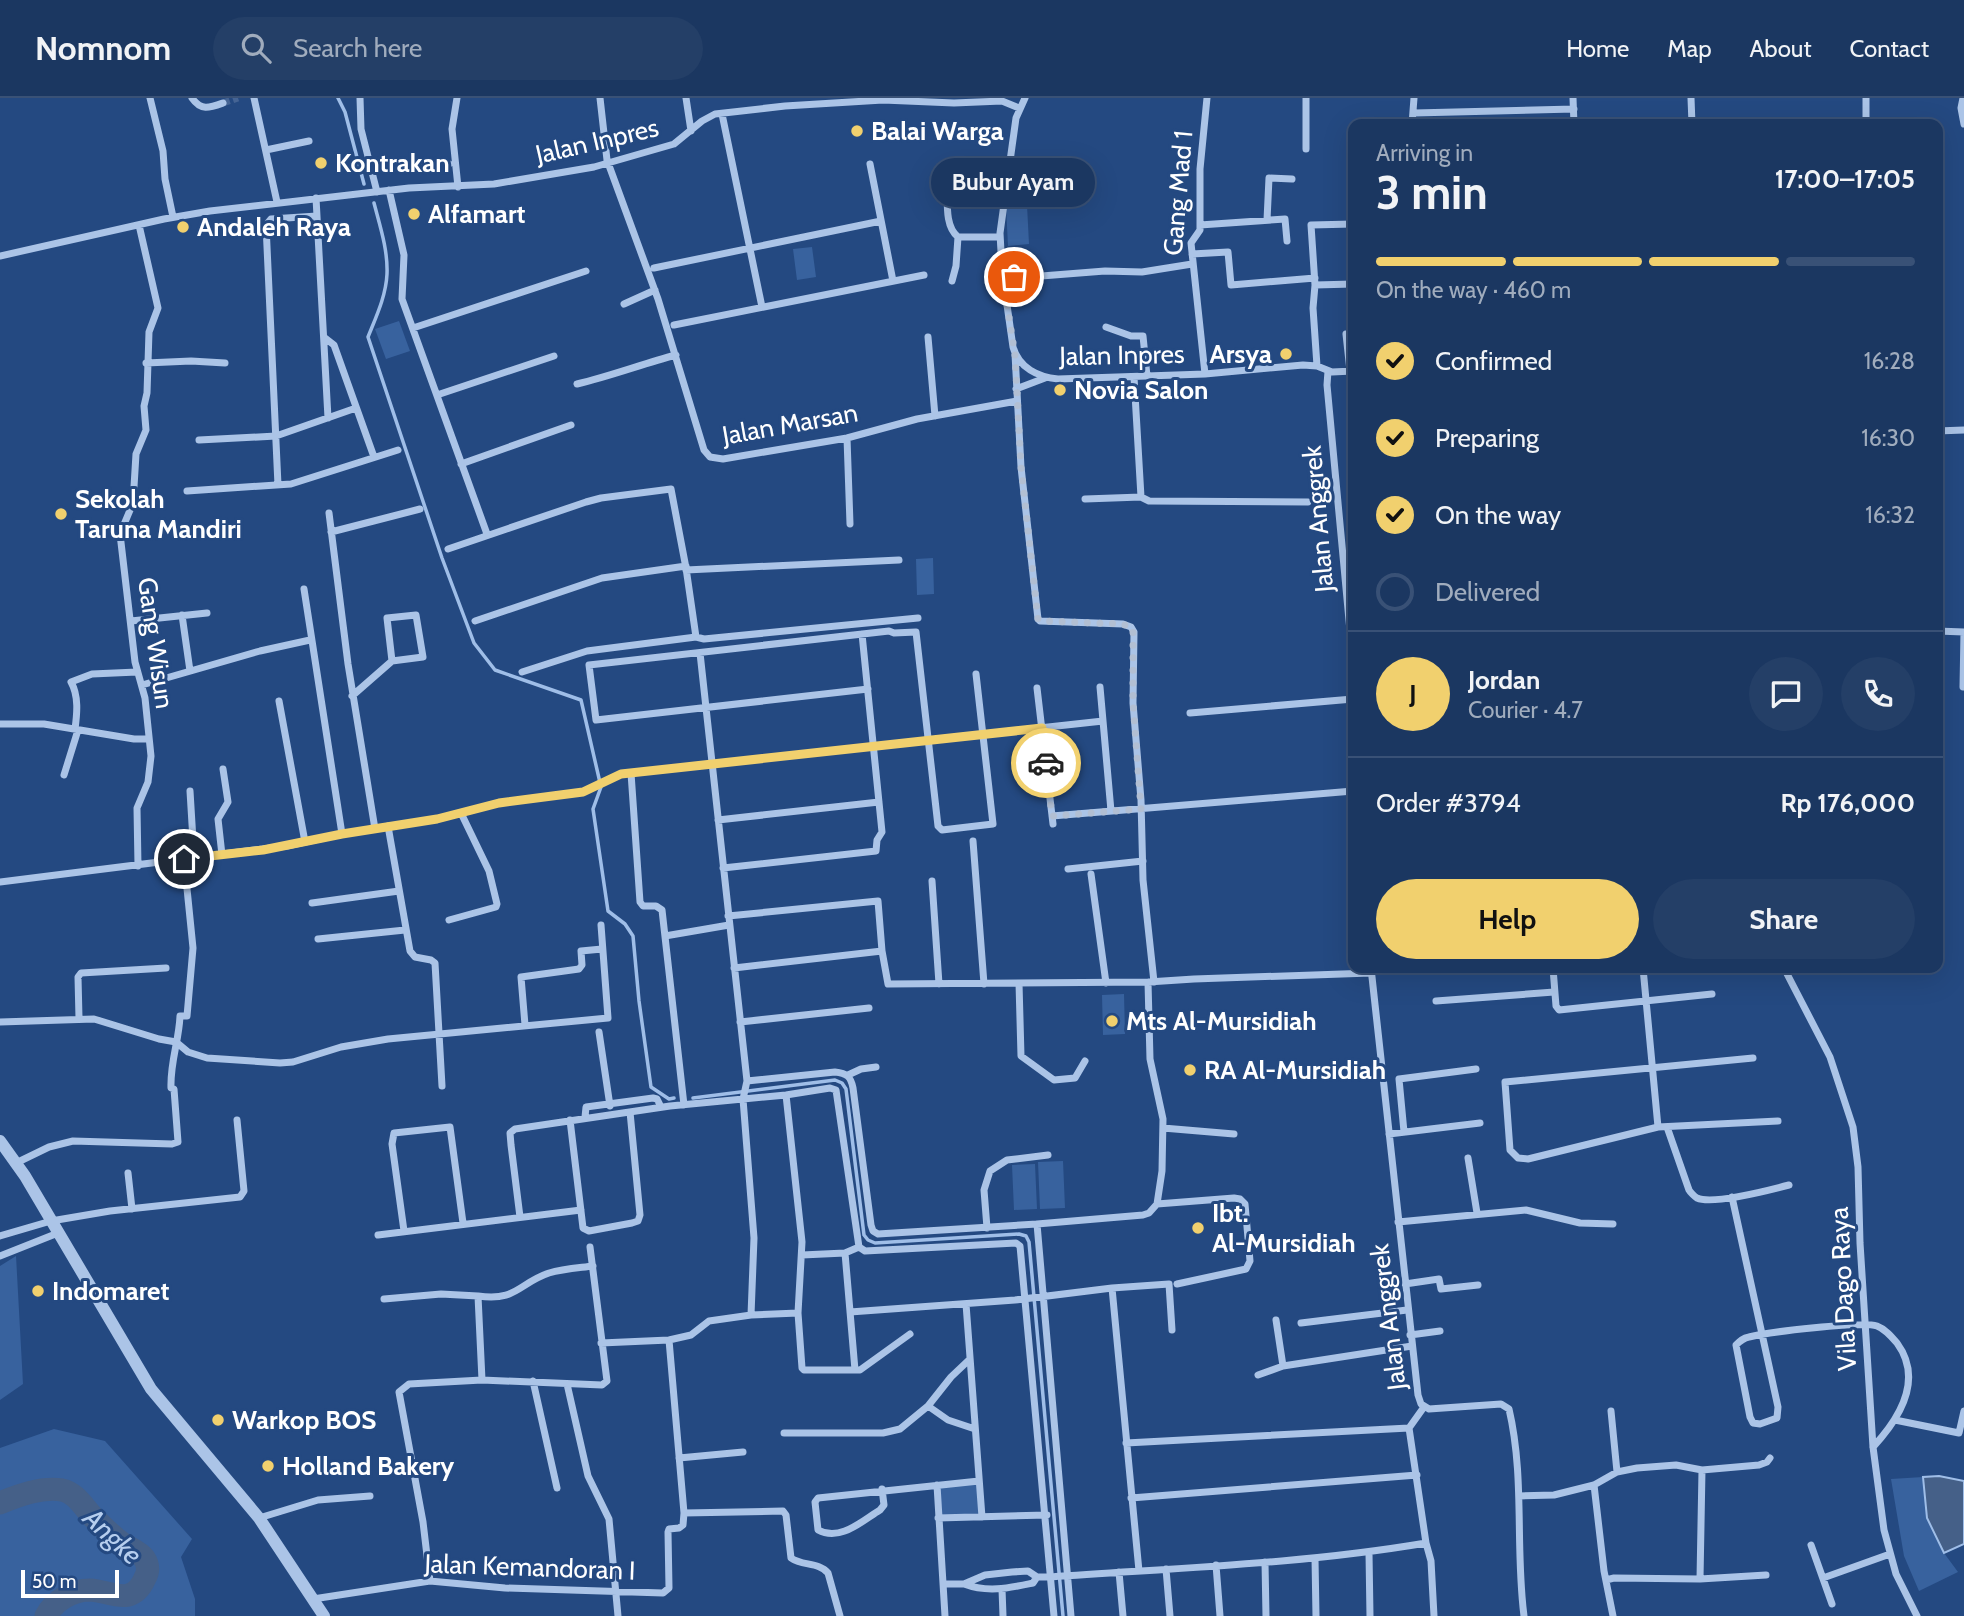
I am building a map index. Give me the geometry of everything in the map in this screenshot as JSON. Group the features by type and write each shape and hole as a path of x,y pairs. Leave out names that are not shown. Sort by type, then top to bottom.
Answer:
{"street":[{"path":"150,98 163,151 165,179 173,217"},
{"path":"191,98 204,109 223,103"},
{"path":"254,98 277,202"},
{"path":"360,98 360,129 377,192"},
{"path":"457,98 452,129 458,187"},
{"name":"Jalan Marsan","path":"600,98 609,164 655,290 704,450 713,459 847,438 935,416 1017,401"},
{"path":"686,98 691,131"},
{"path":"848,1075 853,1088 871,1225 874,1232 881,1235 1136,1216 1149,1213 1157,1204 1162,1181 1163,1128 1150,1059 1151,982 1133,703 1134,632 1131,627 1123,624 1038,619 1021,467 1015,355 1003,279 1000,237 1001,212 1019,108 1025,98"},
{"name":"Gang Mad 1","path":"1205,374 1191,243 1200,230 1200,169 1207,98"},
{"path":"1306,98 1306,149"},
{"path":"1413,98 1413,119"},
{"path":"1573,98 1574,119"},
{"path":"1692,98 1692,119"},
{"path":"1866,98 1866,119"},
{"path":"1963,98 1961,108 1964,124"},
{"name":"Jalan Inpres","path":"0,256 173,217 389,190 500,184 609,164 668,147 707,117 785,102 1002,101 1019,108"},
{"path":"1414,113 1574,109"},
{"path":"722,114 762,307"},
{"path":"266,150 309,141"},
{"path":"370,164 449,164"},
{"path":"870,164 892,281"},
{"path":"1268,220 1269,178 1292,178"},
{"path":"1000,237 958,237 953,234 948,220 947,184 1007,180"},
{"path":"389,190 404,254 402,299 487,534"},
{"path":"316,198 328,418"},
{"path":"278,485 266,225 271,219 317,216"},
{"path":"1200,225 1285,219 1287,241"},
{"path":"654,268 881,221"},
{"path":"1317,366 1311,225 1348,224"},
{"name":"Gang Wisun","path":"138,866 137,808 150,770 146,705 137,673 120,534 133,503 135,454 145,433 149,329 158,305 139,225"},
{"path":"952,281 958,237"},
{"path":"1192,254 1228,251 1231,285 1315,281 1348,284"},
{"path":"1003,279 1105,271 1142,272 1192,264"},
{"path":"413,328 586,271"},
{"path":"674,325 924,275"},
{"path":"625,304 655,290"},
{"path":"1106,327 1131,336 1143,336 1147,376"},
{"path":"928,337 935,416"},
{"path":"325,338 334,345 373,457"},
{"path":"577,384 676,355"},
{"name":"Jalan Inpres","path":"1015,355 1031,371 1046,377 1205,374 1287,366 1317,366 1328,371 1348,371"},
{"path":"437,395 554,356"},
{"path":"146,363 191,360 225,363"},
{"name":"Jalan Anggrek","path":"1328,371 1327,385 1348,610"},
{"path":"1016,389 1046,377"},
{"path":"1134,377 1141,497"},
{"path":"200,440 276,436 356,408"},
{"path":"461,464 571,425"},
{"path":"1943,431 1964,430"},
{"path":"847,438 850,524"},
{"path":"187,491 291,484 398,450"},
{"path":"448,549 601,498 671,489 696,637"},
{"path":"1085,499 1141,497 1149,501 1308,502"},
{"path":"331,532 420,509"},
{"path":"329,513 352,696 375,828"},
{"path":"475,621 602,578 686,568 900,560"},
{"path":"304,589 342,834"},
{"path":"131,621 206,613"},
{"path":"182,615 190,671"},
{"path":"352,696 392,662 423,657 416,615 387,618 392,662"},
{"path":"522,673 587,651 696,637 704,639 918,618"},
{"path":"1943,631 1964,632 1963,687"},
{"path":"868,689 596,720 589,665 862,635 916,632 939,829 993,824 976,674"},
{"path":"723,868 876,851 877,840 882,832 862,635"},
{"path":"142,685 310,640"},
{"path":"700,653 746,1083 743,1097 754,1238 751,1315"},
{"path":"64,775 77,730 77,705 71,682 92,674 137,673"},
{"path":"1100,687 1111,811"},
{"path":"1037,688 1053,820 1111,811 1348,791"},
{"path":"1190,713 1348,699"},
{"path":"279,701 306,842"},
{"path":"0,882 306,842 437,819 499,803 583,792 598,787 615,775 1103,721"},
{"path":"0,724 44,724 148,739"},
{"path":"222,855 218,819 228,802 223,769"},
{"path":"631,773 640,902 643,906 661,908 684,1105"},
{"path":"190,791 194,858"},
{"path":"718,820 879,802"},
{"path":"449,920 496,907 497,904 489,871 461,813"},
{"path":"388,826 405,930 412,955 435,963 442,1086"},
{"path":"973,841 984,984"},
{"path":"16,1163 49,1147 73,1141 177,1143 170,1067 179,1036 180,1016 187,1016 193,965 184,859"},
{"path":"1068,869 1143,861"},
{"path":"1091,874 1106,983"},
{"path":"932,881 939,984"},
{"path":"312,903 399,891"},
{"path":"728,916 878,901 888,984 1151,982 1348,971"},
{"path":"0,1022 79,1018 108,1021 159,1040 176,1042 188,1052 207,1058 280,1063 359,1044 608,1018 601,925"},
{"path":"665,936 729,925"},
{"path":"318,939 405,930"},
{"path":"525,1025 522,977 579,969 582,965 581,951 603,949"},
{"path":"734,968 882,951"},
{"path":"79,1018 78,977 81,973 166,968"},
{"name":"Jalan Anggrek","path":"1371,973 1418,1395 1424,1407 1435,1409 1501,1404 1509,1409 1519,1496 1520,1573 1524,1616"},
{"path":"1553,973 1556,1006 1559,1010 1712,994"},
{"path":"1644,973 1658,1127"},
{"name":"Vila Dago Raya","path":"1787,973 1830,1057 1850,1118 1858,1167 1873,1447 1884,1530 1896,1574 1917,1616"},
{"path":"1019,983 1021,1056 1054,1080 1075,1078 1085,1061"},
{"path":"1436,1001 1554,992"},
{"path":"740,1022 869,1008"},
{"path":"599,1032 611,1114"},
{"path":"1753,1058 1505,1082 1510,1150 1518,1158 1528,1159 1658,1127 1778,1121"},
{"path":"746,1083 831,1072 848,1075 861,1069 876,1067"},
{"path":"1404,1132 1399,1079 1476,1069"},
{"path":"520,1217 510,1133 514,1129 570,1119 743,1097 786,1095 830,1088 836,1090 859,1247 865,1251 1016,1243 1022,1250 1055,1616"},
{"path":"786,1095 802,1255 798,1313 802,1368 864,1368 910,1334"},
{"path":"585,1117 586,1107 610,1102 653,1098 657,1099 661,1107"},
{"path":"570,1119 583,1228 589,1231 638,1221 640,1215 630,1112"},
{"path":"0,1236 51,1221 237,1198 244,1191 237,1120"},
{"path":"1389,1134 1480,1124"},
{"path":"404,1231 392,1144 394,1133 450,1127 463,1223"},
{"path":"1667,1127 1689,1190 1696,1198 1732,1198 1789,1185"},
{"path":"1163,1128 1234,1134"},
{"path":"0,1141 16,1163 151,1388 259,1518 324,1616"},
{"path":"987,1228 984,1190 989,1171 1007,1160 1048,1155"},
{"path":"1468,1158 1477,1213"},
{"path":"128,1173 132,1209"},
{"path":"1157,1204 1234,1198 1245,1204 1250,1261 1246,1269 1177,1284"},
{"path":"1732,1198 1762,1335 1778,1414 1777,1418 1760,1424 1753,1423 1749,1417 1736,1345 1746,1337 1762,1335 1865,1324 1876,1326 1886,1331 1901,1350 1906,1360 1908,1378 1906,1398 1895,1420 1873,1447"},
{"path":"378,1235 581,1210"},
{"path":"1398,1222 1526,1210 1580,1223 1613,1224"},
{"path":"1037,1224 1071,1616"},
{"path":"0,1256 58,1233"},
{"path":"430,1581 423,1522 399,1392 409,1384 482,1380 595,1386 607,1381 590,1247"},
{"path":"802,1255 845,1253 859,1247"},
{"path":"845,1253 855,1370"},
{"path":"384,1299 441,1294 500,1298 547,1274 593,1266"},
{"path":"1405,1284 1439,1279 1441,1289 1478,1285"},
{"path":"850,1312 1026,1299 1169,1284 1172,1330"},
{"path":"1112,1288 1139,1571"},
{"path":"478,1296 482,1380"},
{"path":"966,1304 982,1517"},
{"path":"1301,1323 1407,1310"},
{"path":"601,1343 669,1340 691,1335 709,1321 751,1315 798,1313"},
{"path":"1276,1320 1283,1366"},
{"path":"1410,1335 1440,1331"},
{"path":"669,1340 684,1513 783,1511 786,1516 791,1558 824,1568 828,1573 841,1616"},
{"path":"1258,1375 1283,1366 1412,1346"},
{"path":"784,1433 883,1433 900,1429 928,1406 951,1377 970,1359"},
{"path":"533,1381 557,1488"},
{"path":"567,1384 588,1476 609,1519 618,1616"},
{"path":"928,1406 948,1420 975,1429"},
{"path":"1424,1407 1409,1428 1431,1561 1434,1616"},
{"path":"1611,1410 1617,1472"},
{"path":"1895,1420 1959,1433 1964,1411"},
{"path":"1126,1443 1409,1428"},
{"path":"679,1458 743,1452"},
{"path":"1519,1496 1554,1495 1594,1485 1617,1472 1676,1465 1702,1470 1759,1465 1768,1462 1770,1458"},
{"path":"1700,1579 1702,1470"},
{"path":"1131,1498 1417,1475"},
{"path":"882,1489 884,1505 880,1510 844,1532 832,1534 818,1530 815,1502 818,1497 882,1489 979,1481"},
{"path":"937,1485 944,1616"},
{"path":"1594,1485 1613,1616"},
{"path":"259,1518 318,1500 370,1496"},
{"name":"Jalan Kemandoran I","path":"313,1599 430,1581 505,1588 663,1593 669,1588 668,1532 669,1529 683,1525 684,1513"},
{"path":"938,1518 1046,1515"},
{"path":"964,1584 998,1573 1028,1571 1037,1577 1069,1576 1315,1558 1369,1553 1426,1543"},
{"path":"1811,1545 1832,1604"},
{"path":"1369,1553 1370,1616"},
{"path":"1823,1578 1890,1554"},
{"path":"1315,1558 1316,1616"},
{"path":"1265,1562 1266,1616"},
{"path":"1216,1565 1220,1616"},
{"path":"1166,1569 1170,1616"},
{"path":"1119,1572 1123,1616"},
{"path":"1606,1580 1766,1575"},
{"path":"943,1584 964,1584 979,1590 1002,1590 1033,1583 1037,1577"},
{"path":"1002,1590 1003,1616"}],"shaded area":[{"path":"1027,205 1029,244 1008,246 1006,206"},
{"path":"812,247 816,277 797,280 793,249"},
{"path":"399,321 410,351 386,359 375,329"},
{"path":"933,558 934,594 917,595 916,559"},
{"path":"1124,994 1125,1034 1103,1035 1102,995"},
{"path":"1063,1161 1065,1208 1040,1209 1038,1162"},
{"path":"1035,1164 1037,1209 1014,1210 1012,1165"},
{"path":"16,1256 23,1384 0,1400 0,1266"},
{"path":"54,1429 105,1441 192,1539 181,1557 195,1599 195,1616 0,1616 0,1448"},
{"path":"1939,1476 1964,1481 1964,1544 1944,1553 1927,1518 1923,1477"},
{"path":"1923,1477 1927,1518 1944,1553 1958,1572 1919,1591 1904,1556 1891,1479"},
{"path":"979,1481 982,1517 938,1518 937,1485"}],"waterway":[{"path":"338,98 345,112 364,184"},
{"path":"374,203 385,247 387,274 383,298 368,337 442,558 474,643 495,670 581,700 601,787 593,809 608,911 625,924 633,936 651,1087 669,1099 674,1098"},
{"path":"693,1098 835,1080 842,1083 846,1089 864,1235 868,1240 875,1243 1019,1234 1026,1236 1029,1242 1063,1616"},
{"name":"Angke","path":"0,1503 38,1491 54,1489 68,1492 112,1535 144,1558 146,1575 134,1593 120,1596 90,1590 77,1592 59,1601 46,1616"}],"tunnel":[{"path":"223,103 238,98"}],"way so far":[{"path":"1014,277 1003,279 1015,355 1021,467 1038,619 1123,624 1133,629 1132,685 1141,809 1052,816 1046,763"}],"place":[{"name":"Balai Warga","path":"857,131"},
{"name":"Kontrakan","path":"321,163"},
{"name":"Alfamart","path":"414,214"},
{"name":"Andaleh Raya","path":"183,227"},
{"name":"Bubur Ayam","path":"1014,277"},
{"name":"Arsya","path":"1286,354"},
{"name":"Novia Salon","path":"1060,390"},
{"name":"Sekolah Taruna Mandiri","path":"61,514"},
{"name":"Mts Al-Mursidiah","path":"1112,1021"},
{"name":"RA Al-Mursidiah","path":"1190,1070"},
{"name":"Ibt. Al-Mursidiah","path":"1198,1228"},
{"name":"Indomaret","path":"38,1291"},
{"name":"Warkop BOS","path":"218,1420"},
{"name":"Holland Bakery","path":"268,1466"}],"route":[{"path":"184,859 287,846 437,819 499,803 583,792 621,774 1042,728 1046,763"}]}
